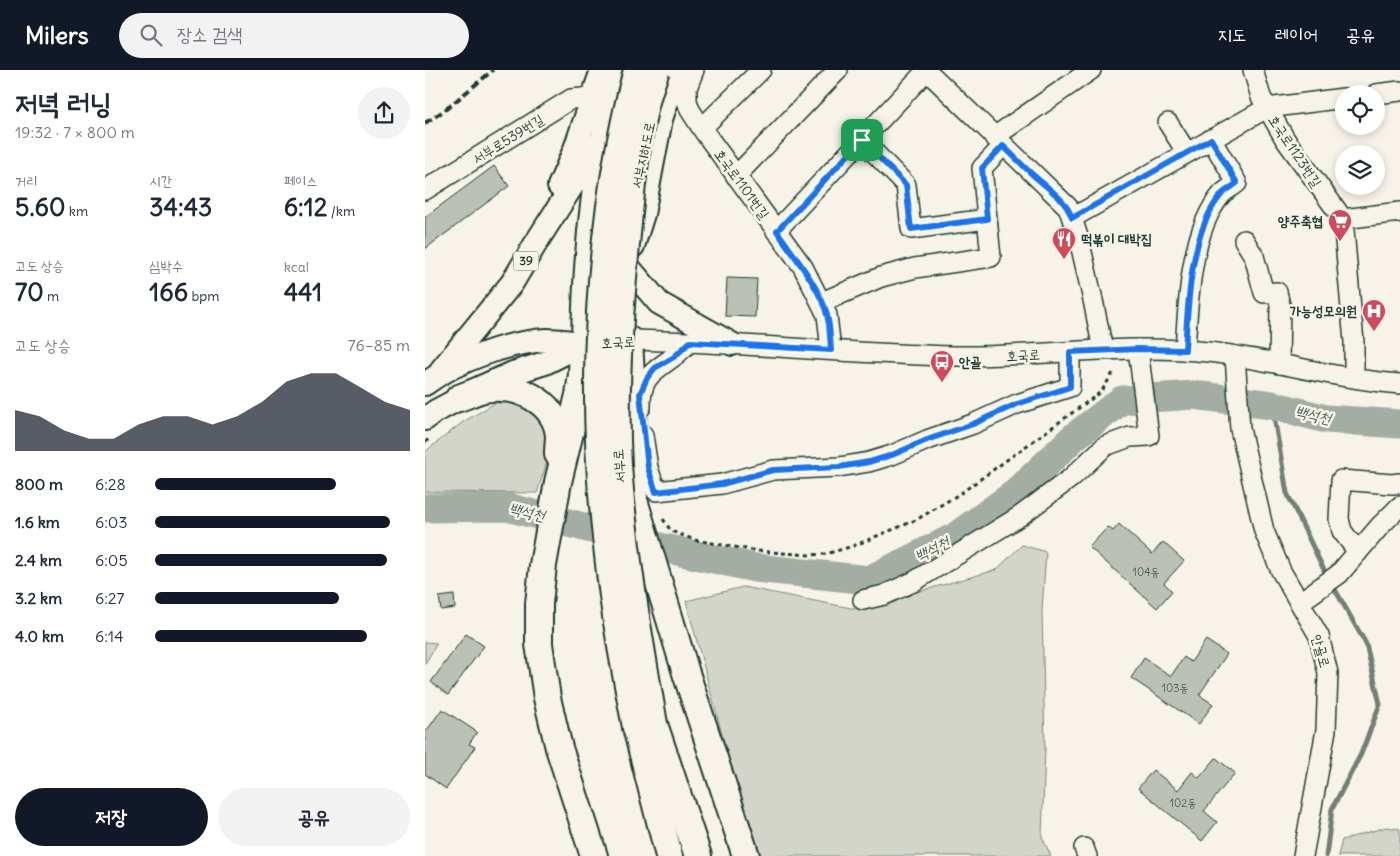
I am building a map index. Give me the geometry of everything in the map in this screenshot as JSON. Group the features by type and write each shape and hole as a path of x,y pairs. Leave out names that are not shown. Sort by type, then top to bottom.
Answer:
{"highway":[{"name":"서부로","path":"637,70 627,105 613,177 602,288 598,394 607,555 621,651 645,725 698,856"},
{"name":"서부로","path":"656,70 643,113 632,181 620,301 617,397 618,464 627,556 641,651 645,725 669,856"},
{"path":"638,340 639,351 636,360 632,395 645,496 668,613 746,856"},
{"path":"583,344 579,395 546,541 539,604 539,644 547,698 559,748 594,856"},
{"path":"459,398 484,390 501,388 516,389 536,399 551,415 559,434 558,482"}],"main road":[{"path":"539,238 575,148 601,70"},
{"name":"39","path":"583,344 584,296 602,138 621,70"},
{"name":"서부지하도로","path":"630,254 636,181 664,70"},
{"path":"638,340 630,254 643,214 661,119 678,70"},
{"name":"39","path":"431,379 512,283 602,138"},
{"path":"630,254 659,303 732,344"},
{"name":"호국로","path":"431,379 473,359 506,347 531,341 550,340 583,344 638,340"},
{"name":"호국로","path":"425,419 459,398 513,373 545,363 583,344"}],"street":[{"name":"호국로1101번길","path":"694,70 687,88 687,101 690,110 803,267 827,314 831,350"},
{"path":"702,128 761,70"},
{"path":"736,176 839,70"},
{"path":"777,231 927,70 1068,207 1091,291 1103,350"},
{"path":"822,302 889,274 924,266 991,257 982,168 999,141 1091,70"},
{"name":"호국로1123번길","path":"1253,70 1256,84 1267,108 1285,139 1343,219"},
{"path":"1385,93 1400,91"},
{"name":"서부로539번길","path":"425,190 571,99 593,97"},
{"path":"1072,218 1267,108 1335,99"},
{"path":"1168,123 1187,153"},
{"path":"1185,350 1190,279 1206,218 1223,193 1237,183 1211,139"},
{"path":"862,140 906,185 911,229 987,219"},
{"path":"1353,377 1354,342 1343,219 1400,212"},
{"path":"1244,240 1254,256 1264,293 1277,292 1280,304 1279,364"},
{"name":"호국로","path":"638,340 955,356 1003,356 1138,349 1185,350 1235,356 1400,384"},
{"path":"690,342 674,357 655,368 647,378 640,394 648,468 645,496 722,484 773,470 839,467 869,462 892,455 973,424 1017,404 1070,387 1070,352"},
{"path":"863,600 884,595 913,582 991,535 1071,478 1105,446 1130,437 1149,436 1138,349"},
{"name":"안골로","path":"1235,356 1240,429 1264,531 1281,571 1319,636 1328,673 1326,730 1303,856"},
{"path":"1358,552 1342,531 1339,520 1341,480 1400,483"},
{"path":"1300,602 1339,574 1380,526 1400,506"}],"path":[{"path":"645,496 671,531 695,540 757,551 810,555 826,554 853,546 916,520 961,493 1101,392 1113,373"}],"shaded area":[{"path":"528,402 554,440 537,493 425,492 425,452 463,422 495,403"},
{"path":"1022,545 1046,552 1042,610 1045,748 1042,837 1051,856 755,856 686,601 743,587 856,609 996,570"},
{"path":"425,642 437,643 425,664"},
{"path":"1386,827 1400,829 1400,856 1338,856 1342,840"}],"building":[{"path":"494,166 509,186 425,249 425,217"},
{"path":"727,278 757,279 755,317 725,316"},
{"path":"1119,524 1152,554 1163,542 1184,561 1164,583 1172,591 1157,608 1089,547 1108,527 1113,531"},
{"path":"454,595 455,608 441,610 439,597"},
{"path":"466,634 484,646 448,695 431,682"},
{"path":"1206,640 1227,654 1199,695 1213,704 1199,724 1131,678 1144,658 1171,676 1184,657 1191,662"},
{"path":"442,709 477,732 469,744 475,747 446,789 425,774 425,733"},
{"path":"1216,758 1235,773 1204,811 1217,822 1202,841 1138,788 1153,770 1178,790 1192,772 1199,778"}],"waterway":[{"name":"백석천","path":"425,508 507,507 664,548 755,568 869,580 955,537 1017,492 1074,437 1122,400 1194,395 1272,405 1326,419 1400,424"},
{"path":"1272,405 1287,493 1324,570 1366,644 1380,704 1361,754 1332,809 1326,856"}],"railway":[{"path":"425,123 445,110 493,70"}],"place":[{"name":"양주축협","path":"1340,242"},
{"name":"떡볶이 대박집","path":"1064,260"},
{"name":"가능성모의원","path":"1374,332"},
{"name":"안골","path":"942,383"}],"route":[{"path":"1211,139 1237,183 1223,193 1212,208 1201,233 1190,279 1185,350 1138,349 1070,352 1070,387 1017,404 973,424 892,455 869,462 839,467 787,468 722,484 656,492 648,468 640,394 647,378 655,368 674,357 690,342 831,350 827,314 822,302 803,267 777,231 862,140 906,185 911,229 987,219 982,168 1003,146 1057,195 1068,207 1072,218 1211,139"}]}
